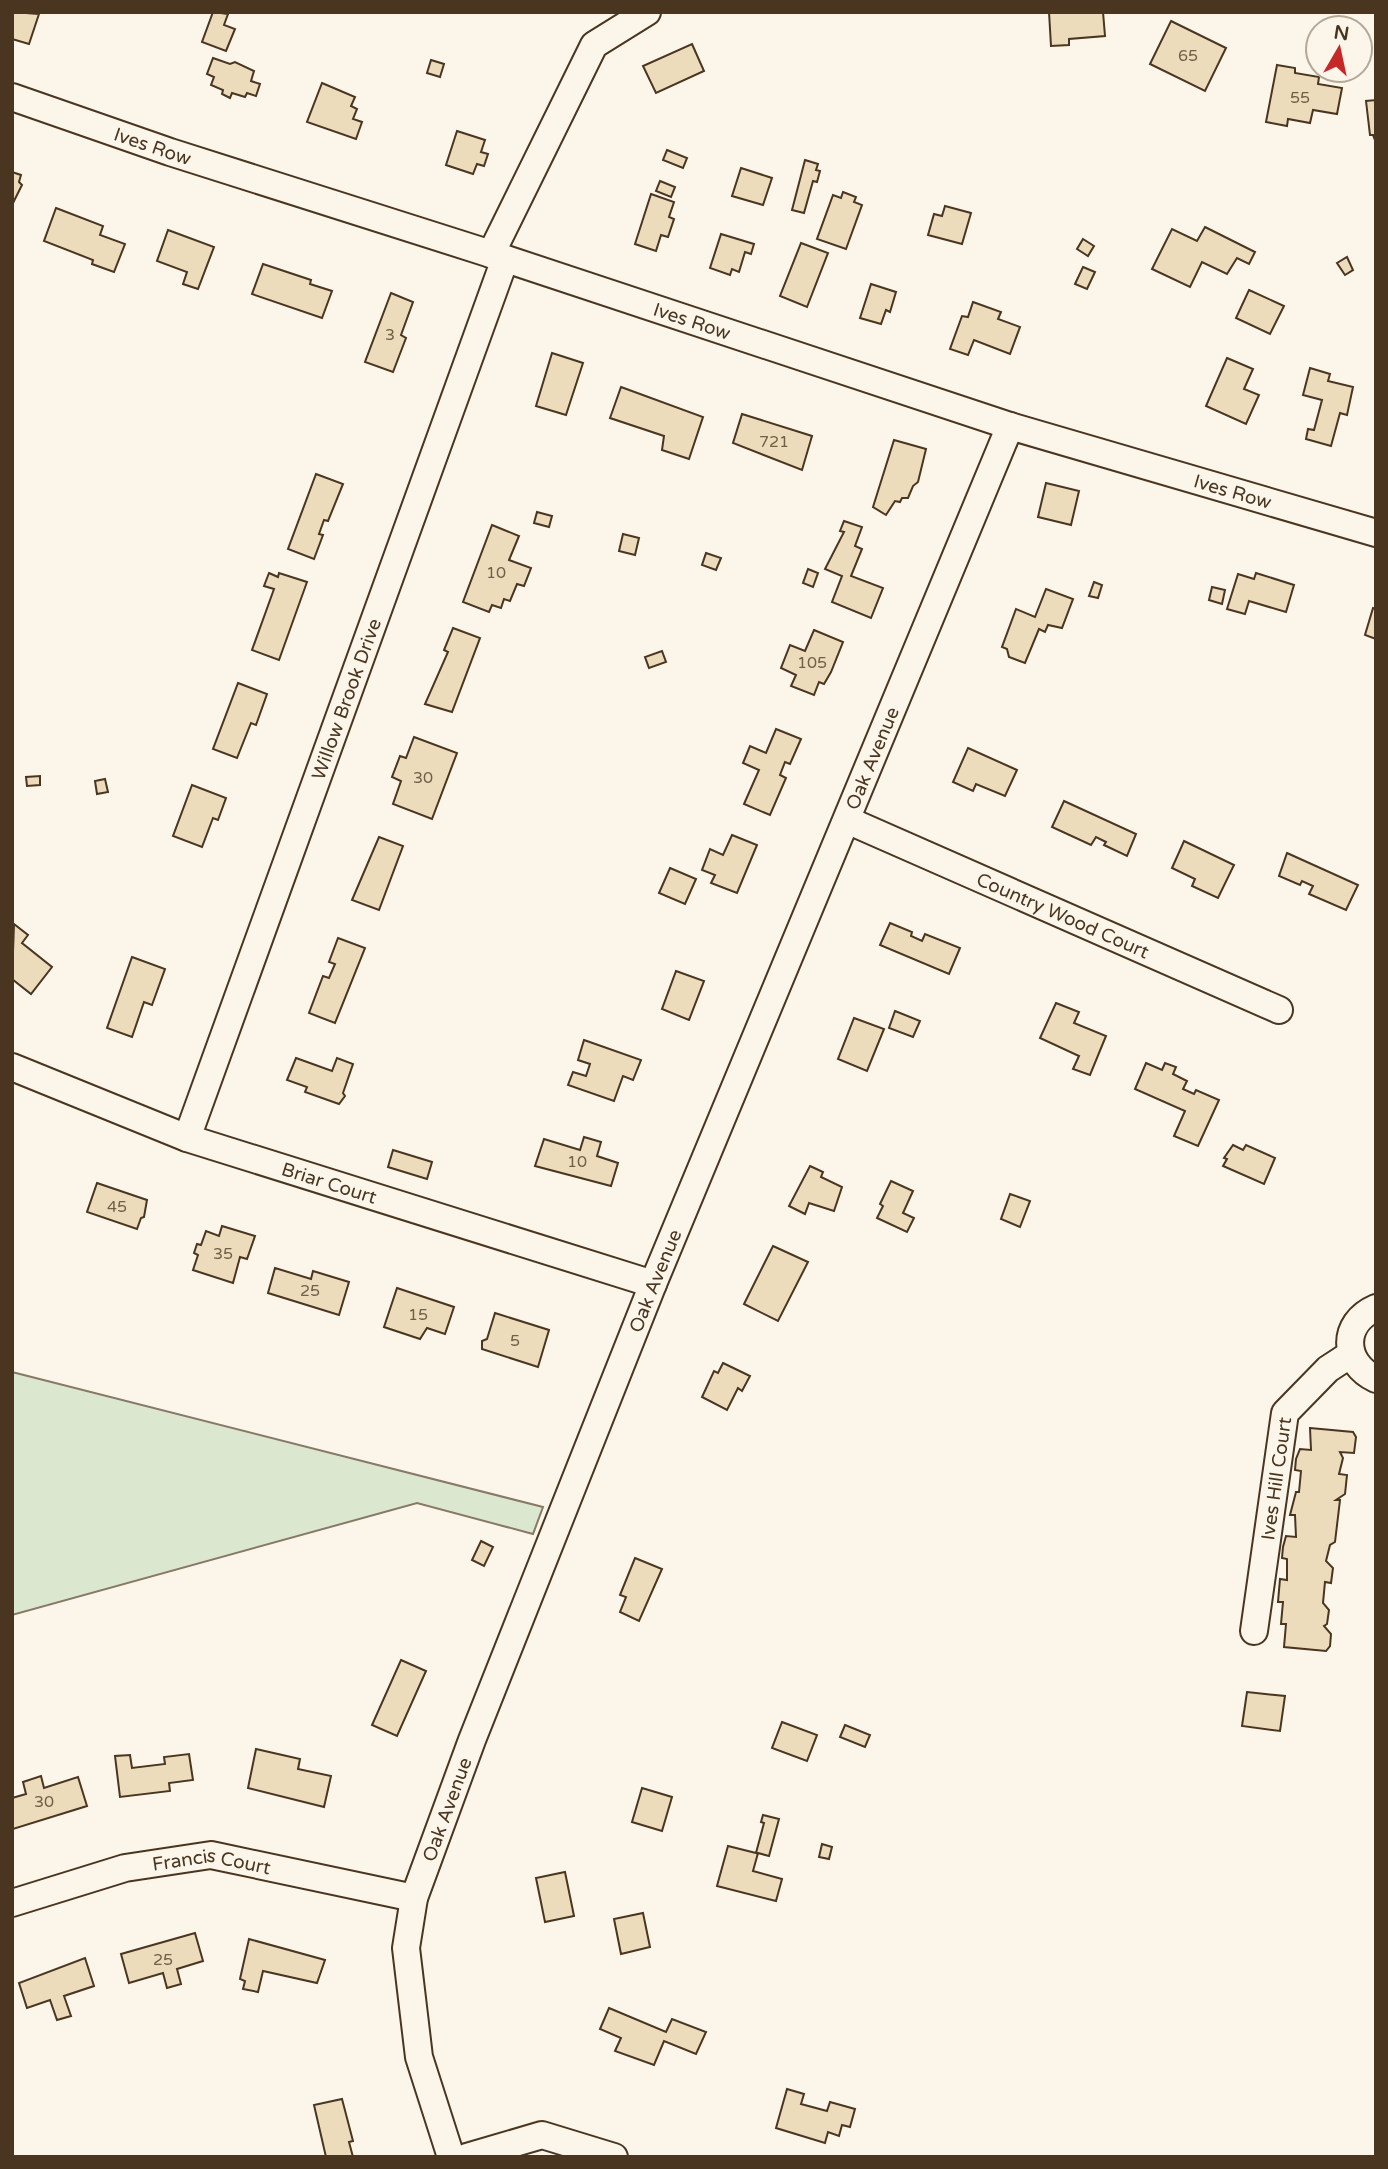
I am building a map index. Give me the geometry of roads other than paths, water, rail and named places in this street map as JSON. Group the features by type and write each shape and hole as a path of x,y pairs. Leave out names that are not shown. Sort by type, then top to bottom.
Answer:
{"street":[{"name":"Willow Brook Drive","path":"187,1138 498,256 594,46 647,12"},
{"name":"Ives Row","path":"12,97 170,152 498,256 1010,426 1376,533"},
{"name":"Oak Avenue","path":"451,2157 419,2057 406,1948 414,1898 475,1732 653,1284 1010,426"},
{"name":"Country Wood Court","path":"847,820 1279,1010"},
{"name":"Briar Court","path":"12,1067 187,1138 653,1284"},
{"path":"1376,1308 1357,1320 1351,1331 1351,1354 1365,1374 1376,1379"},
{"name":"Ives Hill Court","path":"1254,1630 1285,1413 1328,1369 1351,1354"},
{"name":"Francis Court","path":"12,1903 125,1868 211,1855 414,1898"},
{"path":"467,2157 542,2135 614,2157"}]}
